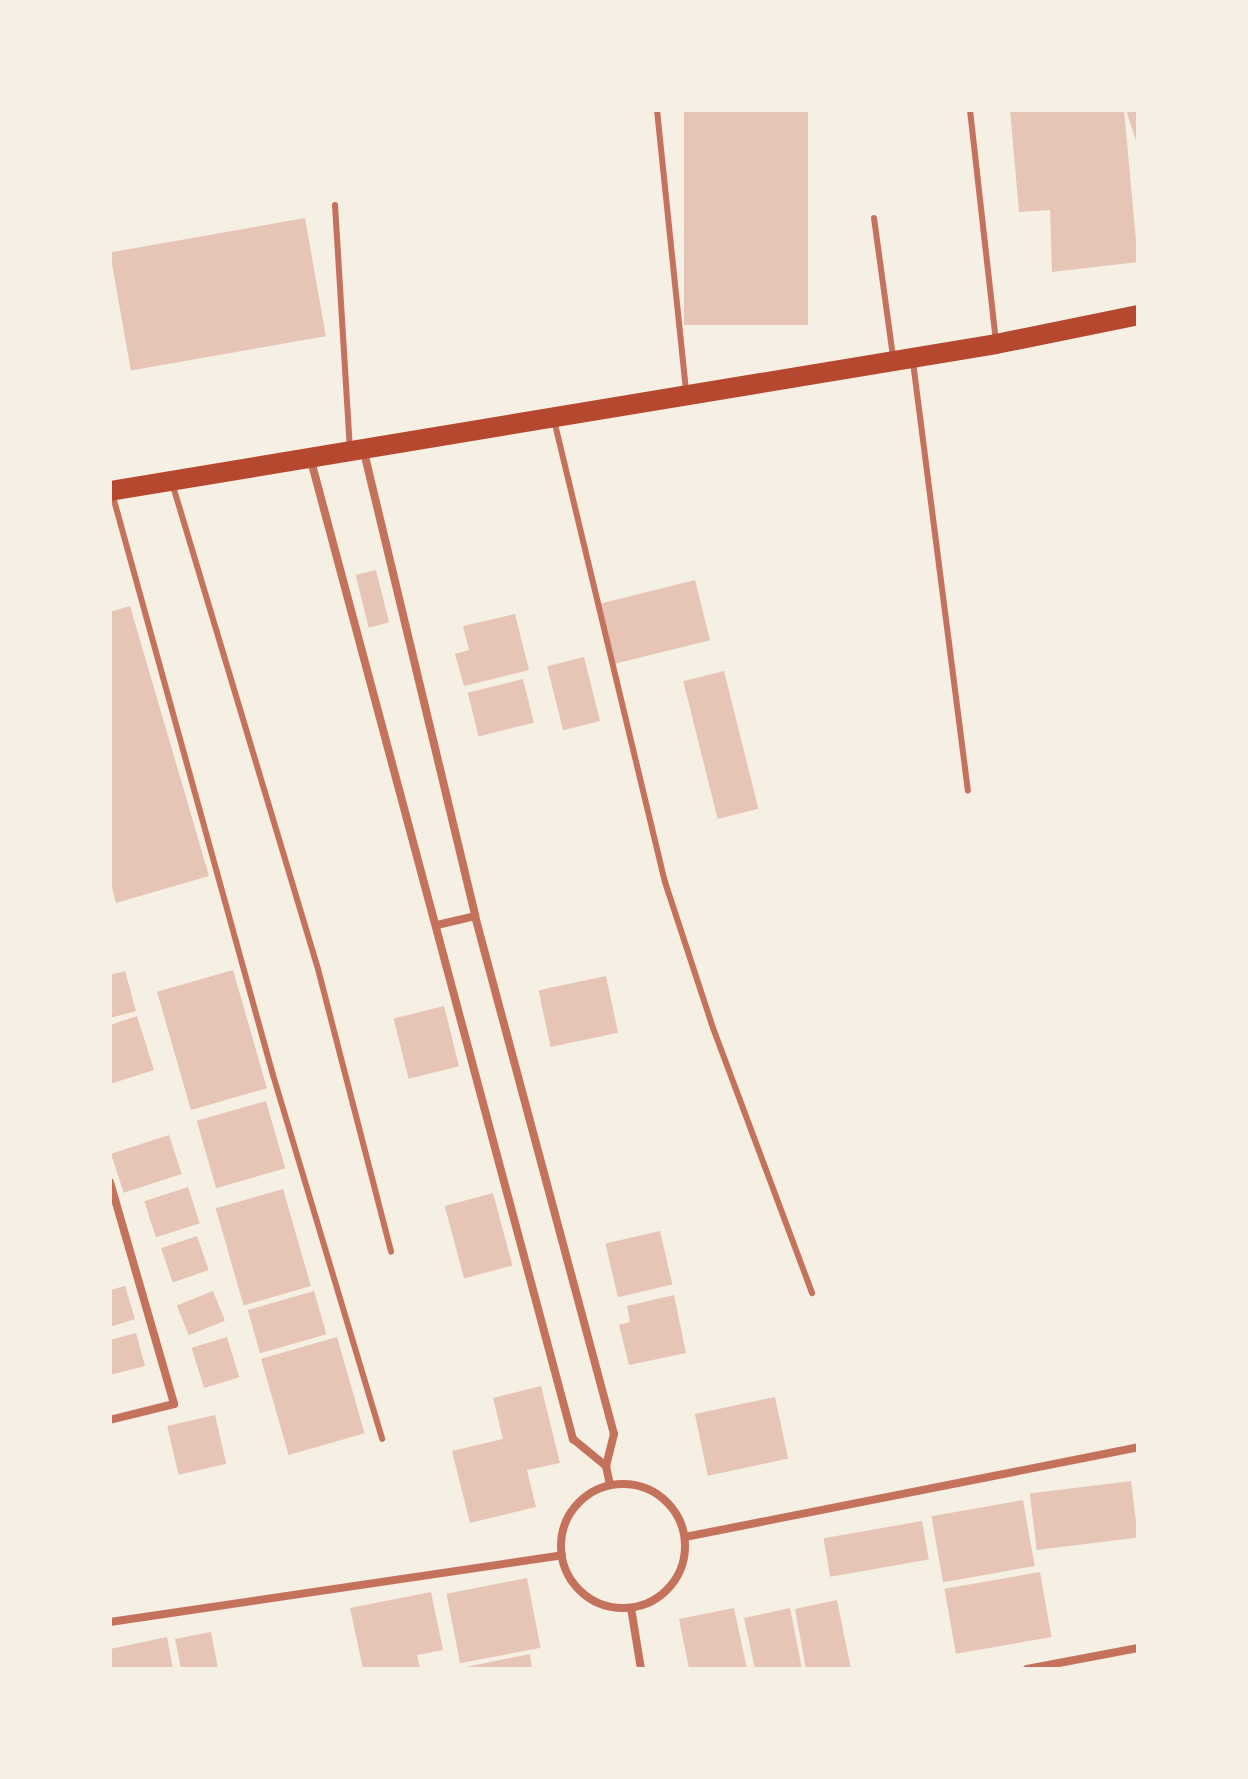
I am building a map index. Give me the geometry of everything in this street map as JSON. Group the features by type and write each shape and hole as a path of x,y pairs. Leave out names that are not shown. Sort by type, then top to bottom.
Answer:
{"main road":[{"path":"111,491 903,360 1138,315"}],"street":[{"path":"356,449 475,916 614,1434 606,1466 610,1485"},
{"path":"310,456 573,1439 606,1466"},
{"path":"437,925 475,916"},
{"path":"110,1182 114,1214 174,1404 110,1420"},
{"path":"685,1537 1138,1447"},
{"path":"610,1485 641,1486 666,1500 685,1537 681,1570 673,1584 647,1604 631,1608 604,1605 580,1591 562,1555 563,1532 572,1510 610,1485"},
{"path":"110,1622 562,1555"},
{"path":"631,1608 641,1669"},
{"path":"1027,1669 1138,1648"}],"lane":[{"path":"657,110 686,396"},
{"path":"970,110 996,344"},
{"path":"335,205 356,449"},
{"path":"874,218 903,360 968,790"},
{"path":"554,417 665,882 713,1028 812,1293"},
{"path":"171,480 318,969 391,1252"},
{"path":"111,491 273,1075 382,1439"}],"building":[{"path":"684,110 808,110 808,325 684,325"},
{"path":"1010,110 1124,110 1138,262 1052,272 1050,210 1019,212"},
{"path":"1127,110 1138,110 1138,147 1127,113"},
{"path":"305,218 326,336 131,371 110,252"},
{"path":"376,570 389,622 369,627 356,575"},
{"path":"695,580 710,640 615,664 600,604"},
{"path":"130,606 209,876 116,903 110,880 110,612"},
{"path":"515,614 529,670 464,686 455,654 469,650 463,626"},
{"path":"584,657 600,721 563,730 547,666"},
{"path":"724,671 758,809 718,819 683,681"},
{"path":"523,679 534,723 479,736 468,693"},
{"path":"233,970 267,1088 191,1110 157,992"},
{"path":"125,971 136,1011 110,1018 110,975"},
{"path":"606,976 618,1033 551,1047 539,990"},
{"path":"444,1006 459,1066 409,1079 394,1019"},
{"path":"137,1016 154,1070 110,1084 110,1025"},
{"path":"266,1101 285,1168 216,1188 197,1121"},
{"path":"169,1135 182,1174 124,1193 111,1154"},
{"path":"188,1187 200,1223 156,1237 144,1201"},
{"path":"283,1189 311,1286 244,1305 216,1208"},
{"path":"493,1193 512,1265 464,1278 445,1206"},
{"path":"660,1231 672,1285 618,1297 605,1244"},
{"path":"197,1236 209,1270 173,1282 161,1248"},
{"path":"125,1286 135,1319 110,1327 110,1290"},
{"path":"213,1291 225,1321 189,1335 177,1306"},
{"path":"314,1291 326,1334 260,1353 248,1310"},
{"path":"674,1295 686,1353 629,1365 619,1325 630,1322 627,1306"},
{"path":"136,1333 145,1366 110,1375 110,1340"},
{"path":"227,1337 239,1377 204,1388 192,1348"},
{"path":"337,1337 365,1433 289,1455 261,1359"},
{"path":"541,1386 560,1463 527,1470 536,1507 470,1523 452,1451 503,1439 493,1398"},
{"path":"775,1397 788,1459 708,1476 695,1414"},
{"path":"215,1415 226,1464 179,1475 167,1426"},
{"path":"1131,1481 1138,1538 1037,1550 1030,1493"},
{"path":"1023,1500 1035,1566 943,1582 931,1516"},
{"path":"922,1521 929,1559 830,1577 824,1538"},
{"path":"1040,1572 1051,1637 956,1654 944,1589"},
{"path":"527,1578 541,1648 460,1663 447,1594"},
{"path":"431,1592 443,1650 417,1655 420,1669 363,1669 350,1608"},
{"path":"837,1600 851,1669 806,1669 795,1609"},
{"path":"734,1608 747,1669 689,1669 679,1619"},
{"path":"790,1608 802,1669 755,1669 744,1618"},
{"path":"211,1632 218,1669 181,1669 175,1639"},
{"path":"167,1637 173,1669 110,1669 110,1649"},
{"path":"530,1654 532,1669 461,1669 461,1668"}]}
